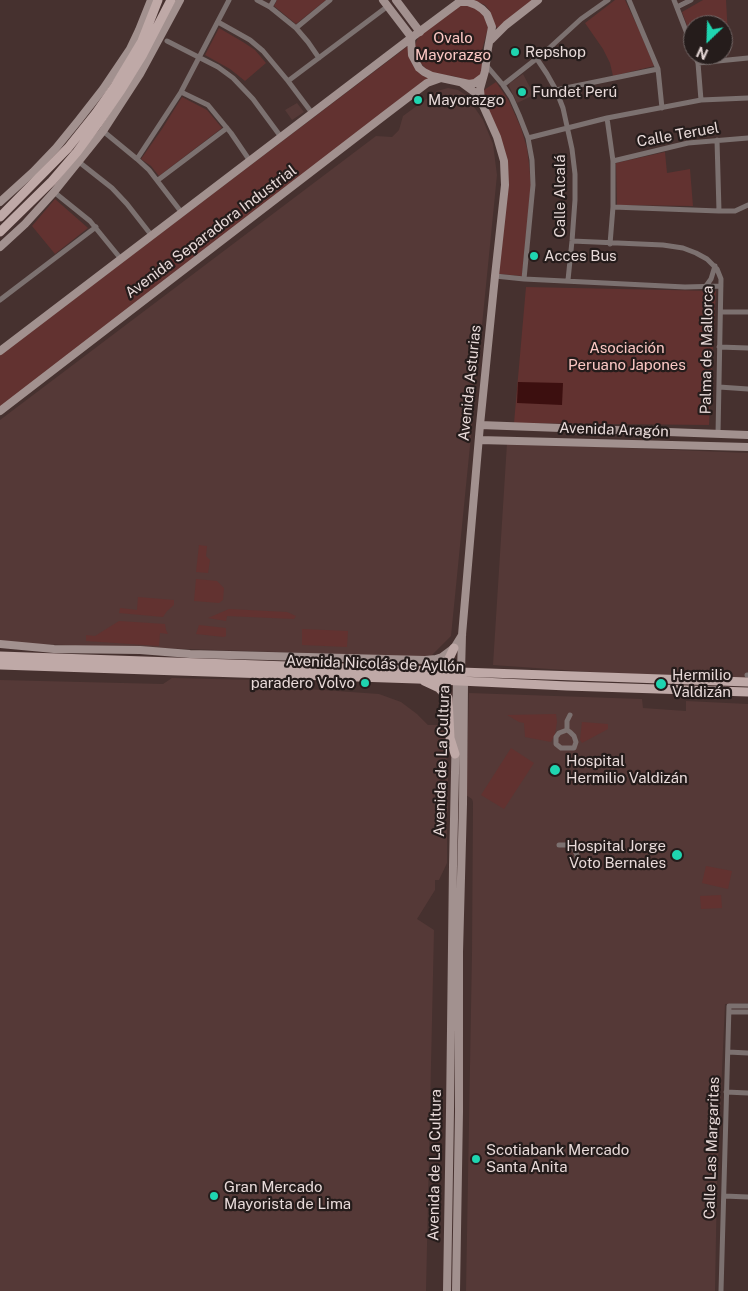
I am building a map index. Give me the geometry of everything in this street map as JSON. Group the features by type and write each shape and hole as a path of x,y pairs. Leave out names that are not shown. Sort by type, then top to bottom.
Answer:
{"main road":[{"path":"0,202 56,148 103,89 130,49 140,30 151,0"},
{"path":"0,217 68,148 96,113 142,41 158,0"},
{"path":"0,232 52,181 77,152 121,90 142,56 171,0"},
{"path":"0,247 25,224 54,192 103,131 140,74 180,0"},
{"path":"396,0 420,32"},
{"path":"489,41 538,0"},
{"path":"0,352 281,137 312,114 412,38 420,32 456,2 468,2 482,9 487,14 492,26 483,77 475,83 469,84 432,76 424,72 419,68 412,55 412,38 385,3"},
{"name":"Avenida Asturias","path":"481,101 480,89 483,77"},
{"name":"Avenida Separadora Industrial","path":"0,411 384,115 427,83 441,78"},
{"name":"Avenida Asturias","path":"461,678 462,635 480,425 494,276 505,185 504,161 497,137 481,101 473,91 462,83"},
{"name":"Avenida Aragón","path":"480,425 748,435"},
{"name":"Avenida Aragón","path":"479,440 748,447"},
{"path":"443,671 462,635"},
{"name":"Avenida Nicolás de Ayllón","path":"0,644 54,649 140,650 190,654 425,660 442,657 454,648"},
{"name":"Avenida Nicolás de Ayllón","path":"0,654 443,671 461,678 567,686 748,692"},
{"name":"Avenida Nicolás de Ayllón","path":"0,665 417,679 747,678"},
{"name":"Avenida de La Cultura","path":"456,1291 459,1111 455,754 461,678"},
{"name":"Avenida de La Cultura","path":"447,1291 456,872 463,804 461,678"},
{"path":"417,679 440,688 448,698 450,738 455,754"}],"street":[{"path":"137,159 182,92 229,0"},
{"path":"257,0 270,7 296,28 319,58"},
{"path":"270,7 274,0"},
{"path":"296,28 330,0"},
{"path":"503,85 608,0"},
{"path":"629,0 658,69 662,108"},
{"path":"674,0 683,23"},
{"path":"677,7 691,0"},
{"path":"288,81 319,58 385,3"},
{"path":"218,22 250,40 271,60 312,114"},
{"path":"167,41 218,67 233,78 247,92 281,137"},
{"path":"733,60 748,58"},
{"name":"Calle Alcalá","path":"537,59 548,74 556,90 568,127 572,149 575,174 568,280"},
{"path":"486,65 503,85 520,115 528,138 532,160 533,185 524,279"},
{"path":"698,65 701,100"},
{"path":"556,90 658,69"},
{"path":"182,92 207,104 227,128 250,161"},
{"path":"528,138 607,118 701,100 748,98"},
{"path":"607,118 613,161 613,207 610,244"},
{"path":"158,180 227,128"},
{"path":"103,131 149,170 182,213"},
{"name":"Calle Teruel","path":"613,161 688,143 748,138"},
{"path":"717,140 719,211"},
{"path":"79,162 112,188 152,236"},
{"path":"54,192 96,227 121,259"},
{"path":"613,207 719,211 735,210 748,205"},
{"path":"0,300 96,227"},
{"name":"Palma de Mallorca","path":"572,241 663,245 683,248 696,252 717,269 721,279 718,434"},
{"path":"706,286 711,279 714,266"},
{"path":"494,276 524,279 721,286"},
{"path":"720,312 748,312"},
{"path":"720,346 748,348"},
{"path":"719,387 748,389"},
{"path":"567,730 567,721 570,715"},
{"path":"559,845 572,845 577,855 577,866"},
{"path":"729,1010 748,1006"},
{"path":"729,1010 748,1012"},
{"name":"Calle Las Margaritas","path":"721,1291 729,1010"},
{"path":"728,1052 748,1053"},
{"path":"726,1092 748,1093"},
{"path":"724,1196 748,1197"}],"shaded area":[{"name":"Fundet Perú","path":"523,74 534,95 517,103 509,86 510,83"},
{"path":"448,88 458,90 466,95 483,120 493,144 497,175 451,636 430,657 0,642 0,420 376,136 392,137 399,130 403,116 437,91"},
{"path":"297,103 304,112 292,120 285,110"},
{"path":"518,382 563,383 562,405 517,403"},
{"path":"507,443 748,453 748,683 493,665"},
{"path":"172,678 296,681 309,689 379,694 401,702 428,725 445,725 448,811 441,821 447,824 447,863 439,880 435,880 435,890 417,919 434,930 426,1291 0,1291 0,680 163,684"},
{"path":"469,693 642,699 643,708 686,711 686,701 748,704 748,1003 725,1004 717,1182 715,1291 466,1291 473,802 466,795"}],"green space":[{"path":"277,0 326,0 296,24 274,6"},
{"path":"472,0 534,0 499,29 495,26 490,11 485,5"},
{"path":"615,0 625,0 654,66 613,76 610,63 603,49 585,23"},
{"path":"703,0 726,0 727,15 683,15 682,12"},
{"name":"Ovalo Mayorazgo","path":"460,6 472,6 482,13 488,28 482,50 484,65 481,75 469,81 427,70 419,61 415,50 415,45 420,35"},
{"path":"219,28 255,50 266,63 245,81 230,69 205,55"},
{"path":"408,46 411,61 415,68 425,77 430,78 0,407 0,355"},
{"path":"496,82 509,101 521,128 527,148 531,185 522,276 499,274 508,178 504,148 483,95 484,90"},
{"path":"182,97 207,110 222,128 159,176 151,166 141,159"},
{"path":"665,152 667,173 690,169 693,206 617,205 616,163"},
{"path":"55,199 88,228 55,254 32,226"},
{"name":"Asociación Peruano Japones","path":"526,287 716,291 709,425 514,423"},
{"path":"199,545 207,546 206,556 210,560 208,573 196,572"},
{"path":"196,579 217,581 224,588 223,600 219,603 194,601"},
{"path":"138,597 174,600 174,605 163,617 119,613 120,608 137,610"},
{"path":"229,609 287,612 296,616 294,619 227,616 226,621 208,618"},
{"path":"119,621 165,624 168,634 160,633 159,646 86,641 86,635 95,636"},
{"path":"199,625 226,628 226,636 196,634"},
{"path":"302,629 348,631 347,647 302,645"},
{"path":"556,714 555,734 551,742 525,737 524,723 507,715"},
{"path":"582,722 608,724 608,729 582,743 580,740"},
{"path":"511,748 534,763 504,809 481,795"},
{"path":"706,866 732,871 728,889 702,883"},
{"path":"721,895 722,908 701,909 700,896"}],"place":[{"name":"Repshop","path":"515,52"},
{"name":"Fundet Perú","path":"522,92"},
{"name":"Mayorazgo","path":"418,100"},
{"name":"Acces Bus","path":"534,256"},
{"name":"paradero Volvo","path":"365,683"},
{"name":"Hermilio Valdizán","path":"661,684"},
{"name":"Hospital Hermilio Valdizán","path":"555,770"},
{"name":"Hospital Jorge Voto Bernales","path":"677,855"},
{"name":"Scotiabank Mercado Santa Anita","path":"476,1159"},
{"name":"Gran Mercado Mayorista de Lima","path":"214,1196"}]}
